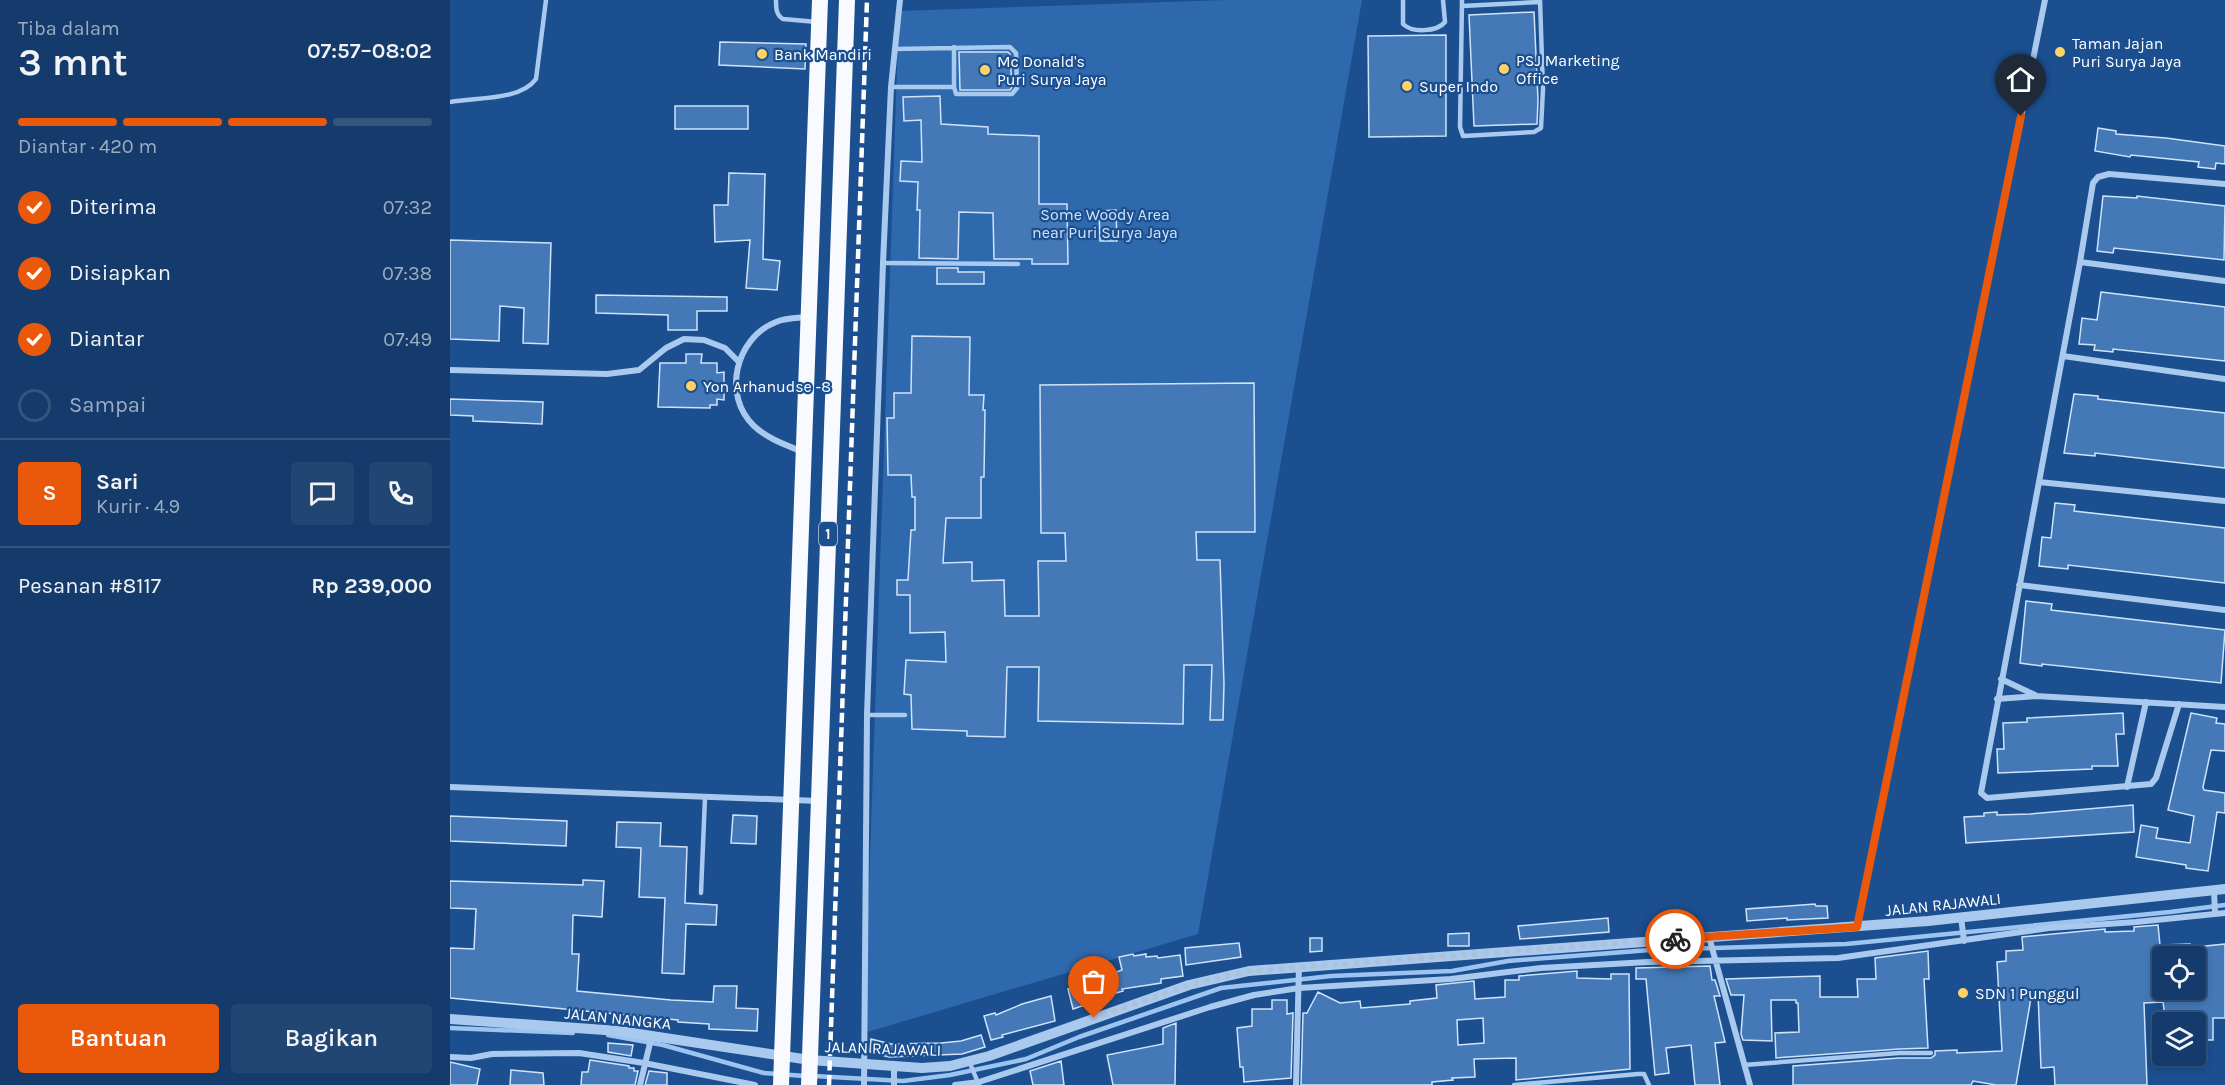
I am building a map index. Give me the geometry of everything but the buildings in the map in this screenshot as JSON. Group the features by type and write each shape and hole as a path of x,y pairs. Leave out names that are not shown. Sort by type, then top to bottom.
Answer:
{"highway":[{"name":"1","path":"781,1084 820,0"},
{"name":"1","path":"809,1071 847,0"}],"street":[{"path":"864,1085 867,715 891,87 900,0"},
{"path":"1857,927 2045,0"},
{"path":"2179,704 2155,781 2151,784 1987,798 1983,796 1981,789 2093,183 2098,177 2109,174 2225,184"},
{"path":"2080,262 2225,281"},
{"path":"804,452 764,435 752,424 742,410 736,394 735,377 738,361 753,337 776,321 809,317"},
{"path":"450,370 607,374 639,370 666,348 684,339 704,340 725,348 738,361"},
{"path":"2062,356 2225,379"},
{"path":"2039,482 2225,501"},
{"path":"2019,585 2225,610"},
{"path":"2001,680 2036,696"},
{"path":"1998,699 2036,696 2225,707"},
{"path":"2127,787 2146,702"},
{"path":"450,788 819,801"},
{"path":"2215,911 2218,891"},
{"name":"JALAN RAJAWALI","path":"781,1059 809,1071 863,1067 894,1069 950,1066 1024,1044 1189,985 1249,971 1961,921 2218,891"},
{"path":"955,1085 978,1081 1210,1007 1299,986 1445,979 1541,968 1715,957 1838,958 2049,928 2136,922 2215,911 2225,913"},
{"path":"1961,921 1964,939"},
{"path":"1709,940 1749,1085"},
{"path":"1296,1085 1299,967"},
{"name":"JALAN NANGKA","path":"450,1019 619,1030 651,1038 781,1059"},
{"path":"640,1085 651,1038"},
{"path":"450,1057 471,1059 492,1054 579,1053 645,1061 755,1085"},
{"path":"894,1069 894,1085"}],"lane":[{"path":"450,102 519,93 530,87 536,79 546,0"},
{"path":"776,0 778,16 783,19 819,23"},
{"path":"1403,0 1402,24 1406,28 1417,30 1439,28 1443,25 1445,22 1443,0"},
{"path":"1540,1 1544,89 1541,129 1534,132 1462,136 1460,127 1462,3 1540,1"},
{"path":"894,49 954,47 1010,47 1016,53 1017,88 1012,94 956,94 954,47"},
{"path":"891,87 954,87"},
{"path":"883,263 1018,264"},
{"path":"867,715 905,715"},
{"path":"701,893 705,797"},
{"path":"1744,1065 1877,1054 1931,1053"},
{"path":"969,1062 978,1081"},
{"path":"1514,1085 1644,1074 1649,1085"}],"green space":[{"name":"Some Woody Area near Puri Surya Jaya","path":"1226,0 1362,0 1198,934 864,1033 899,11"}],"waterway":[{"path":"814,1076 903,1081 950,1075 1026,1059 1079,1037 1221,988 1331,976 1452,971 1508,961 1650,950 1846,944 2225,905"},
{"path":"450,1028 573,1033"},
{"path":"608,1035 663,1045 764,1073 805,1076"}],"railway":[{"path":"829,1085 867,0"}],"way so far":[{"path":"1094,1018 1189,985 1249,971 1675,939"}],"place":[{"name":"Taman Jajan Puri Surya Jaya","path":"2060,52"},
{"name":"Bank Mandiri","path":"762,54"},
{"name":"PSJ Marketing Office","path":"1504,69"},
{"name":"Mc Donald's Puri Surya Jaya","path":"985,70"},
{"name":"Super Indo","path":"1407,86"},
{"name":"Yon Arhanudse -8","path":"691,386"},
{"name":"SDN 1 Punggul","path":"1963,993"}],"route":[{"path":"1675,939 1857,927 2021,116"}]}
